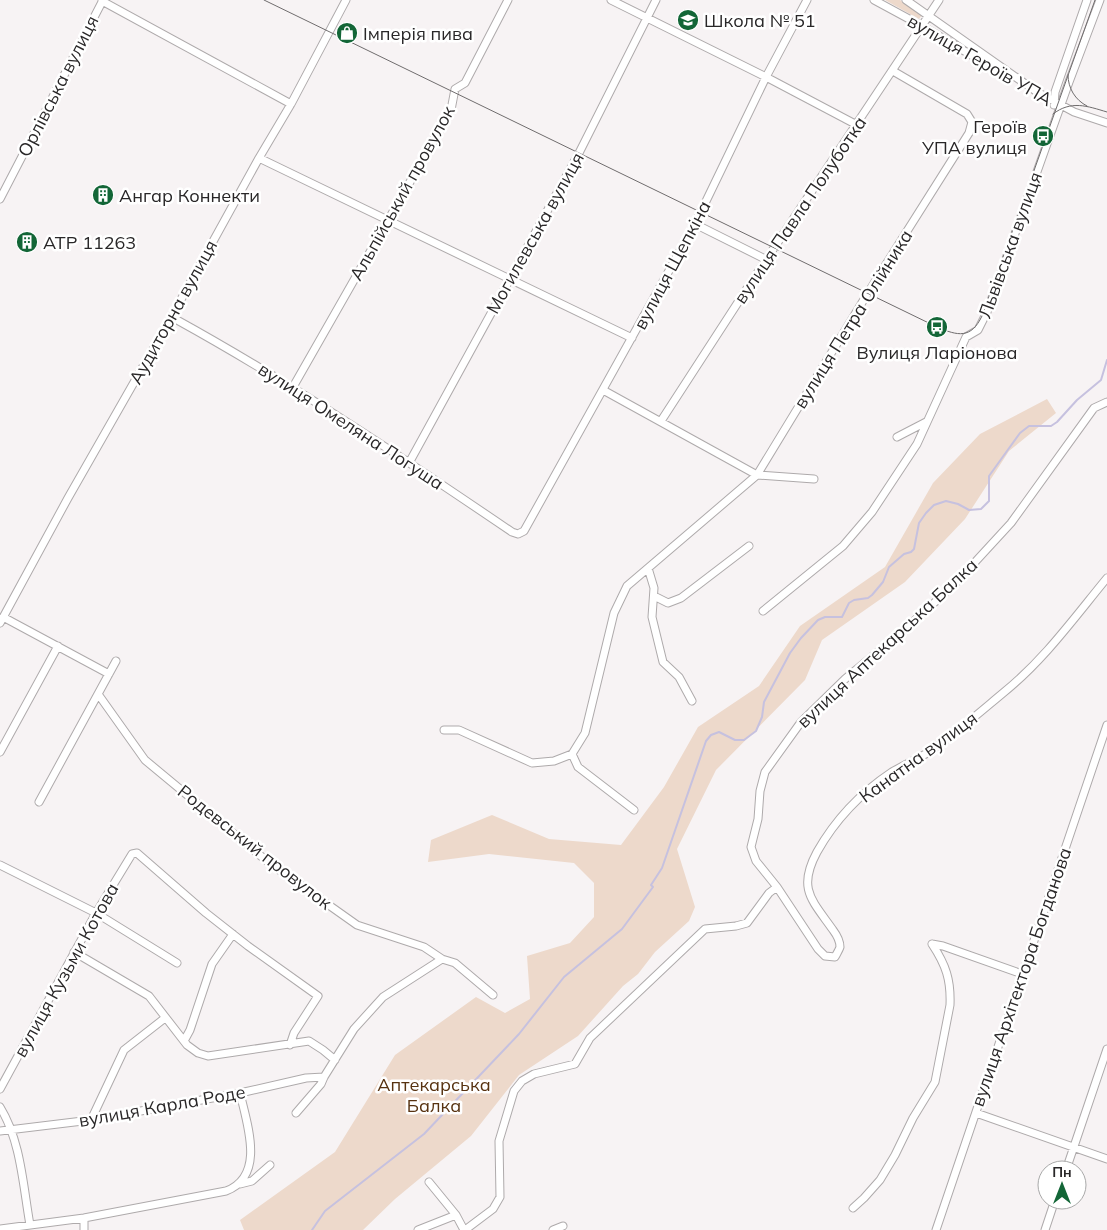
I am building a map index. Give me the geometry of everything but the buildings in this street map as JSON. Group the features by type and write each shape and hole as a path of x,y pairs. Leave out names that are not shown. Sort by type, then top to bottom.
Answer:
{"street":[{"name":"Аудиторна вулиця","path":"2,620 68,498 291,104 346,0"},
{"name":"Альпійський провулок","path":"293,387 453,105 453,92 467,78 508,0"},
{"path":"611,0 648,17 857,125"},
{"name":"Могилевська вулиця","path":"409,463 579,153 656,0"},
{"name":"вулиця Щепкіна","path":"528,526 695,224 766,77 807,0"},
{"name":"вулиця Героїв УПА","path":"874,0 1059,105"},
{"name":"вулиця Героїв УПА","path":"906,0 1022,82 1059,105"},
{"name":"вулиця Павла Полуботка","path":"661,421 939,0"},
{"name":"Львівська вулиця","path":"1059,105 1057,85 1087,0"},
{"name":"Львівська вулиця","path":"763,611 843,546 872,512 917,444 966,337 978,330 987,312 1059,105 1100,0"},
{"path":"102,1 291,104"},
{"name":"Орлівська вулиця","path":"0,199 102,1"},
{"name":"вулиця Петра Олійника","path":"572,754 585,733 614,613 627,586 757,475 866,296 969,134 972,122 967,114 893,71"},
{"path":"1059,105 1107,123"},
{"path":"259,158 632,338"},
{"path":"695,224 767,260"},
{"name":"вулиця Омеляна Логуша","path":"173,314 177,320 293,387 512,532 518,534 524,532 528,526"},
{"path":"603,390 757,475 814,479"},
{"name":"вулиця Аптекарська Балка","path":"777,887 756,861 751,847 758,819 760,791 765,772 801,722 845,679 897,636 959,579 1011,523 1094,408 1107,402"},
{"path":"897,437 926,422"},
{"path":"654,596 668,602 680,598 748,546"},
{"path":"648,568 654,588 652,616 663,662 679,677 692,701"},
{"name":"Канатна вулиця","path":"777,887 818,949 826,956 835,957 840,947 838,937 811,899 807,882 812,864 830,831 865,793 893,772 929,752 976,716 1026,673 1049,650 1107,578"},
{"path":"2,620 58,646 109,674"},
{"path":"0,752 58,646"},
{"path":"38,802 116,661"},
{"name":"Родевський провулок","path":"98,694 145,760 268,862 357,925 424,947 442,959 455,963 493,995"},
{"name":"вулиця Архітектора Богданова","path":"936,1230 1107,725"},
{"path":"444,730 459,730 532,762 554,761 572,754 578,767 634,810"},
{"name":"вулиця Кузьми Котова","path":"0,1089 96,913 135,852 233,934"},
{"path":"0,866 96,913 177,963"},
{"path":"429,1182 456,1215 464,1230 493,1210 500,1197 499,1141 514,1091 522,1081 534,1074 575,1064 590,1038 705,928 736,926 747,923 769,893 777,887"},
{"path":"184,1041 190,1030 212,964 233,934 318,996 294,1033 290,1045"},
{"path":"853,1208 880,1180 895,1155 912,1118 935,1082 950,1005 950,994 946,968 932,944 943,946 1022,974"},
{"path":"74,952 149,996 184,1041 198,1053 208,1056 309,1041 335,1060"},
{"path":"296,1113 321,1084 354,1029 382,997 442,959"},
{"path":"91,1120 124,1050 165,1018"},
{"path":"1069,1160 1107,1049"},
{"name":"вулиця Карла Роде","path":"0,1132 11,1129 91,1120 240,1093 306,1078 324,1077"},
{"path":"240,1093 252,1157 248,1171 240,1184"},
{"path":"0,1107 15,1140 30,1225"},
{"path":"976,1113 1107,1159"},
{"path":"0,1229 84,1218 226,1191 240,1184 252,1181 270,1165"},
{"path":"1045,1230 1052,1210"},
{"path":"418,1230 456,1215"},
{"path":"84,1218 84,1230"},
{"path":"553,1230 563,1226"}],"green space":[{"path":"885,0 900,0 922,15 919,19"},
{"name":"Аптекарська Балка","path":"1047,399 1056,413 1009,451 965,519 905,582 822,640 805,680 716,770 677,849 695,907 689,921 655,952 638,974 623,986 578,1036 519,1075 471,1136 395,1199 363,1230 244,1230 240,1220 335,1152 395,1055 476,997 505,1013 530,999 527,956 570,943 594,917 594,883 574,863 489,854 428,862 431,840 492,815 549,839 621,845 664,787 698,727 759,686 800,626 885,567 933,483 980,434"}],"waterway":[{"path":"312,1230 325,1211 424,1134 519,1034 564,977 622,929 653,887 651,885 662,868 706,741 711,735 719,732 735,740 744,740 756,731 762,717 764,702 790,653 818,620 825,617 842,617 849,603 854,600 868,598 872,595 883,582 889,567 904,554 914,549 919,523 934,505 946,501 958,504 969,510 981,509 989,501 989,476 1020,433 1029,426 1051,426 1057,422 1077,400 1101,380 1107,360"}],"tram line":[{"path":"264,0 937,327 958,334 963,334 973,329 982,316 1095,0"},
{"path":"1068,75 1073,93 1087,106"},
{"path":"1053,114 1066,107 1079,105 1107,112"}],"place":[{"name":"Школа № 51","path":"688,20"},
{"name":"Імперія пива","path":"347,33"},
{"name":"Героїв УПА вулиця","path":"1043,136"},
{"name":"Ангар Коннекти","path":"103,195"},
{"name":"ATP 11263","path":"27,242"},
{"name":"Вулиця Ларіонова","path":"937,327"}]}
